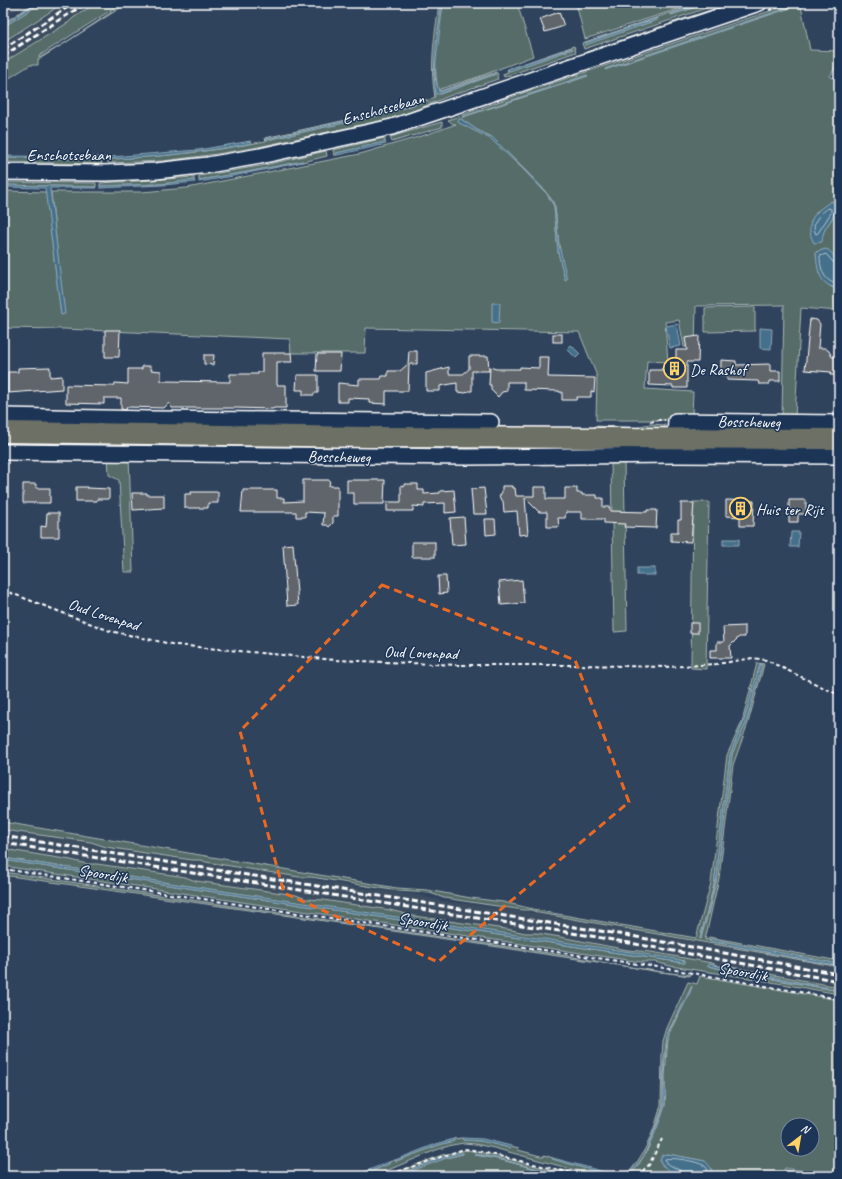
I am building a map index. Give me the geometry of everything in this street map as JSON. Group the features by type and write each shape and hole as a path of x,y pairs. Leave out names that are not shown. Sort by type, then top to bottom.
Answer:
{"main road":[{"name":"Bosscheweg","path":"3,432 376,428 674,446 839,439"}],"street":[{"name":"Enschotsebaan","path":"3,172 105,173 156,171 208,165 260,156 385,129 759,3"},
{"name":"Bosscheweg","path":"3,416 158,419 376,428 491,422"},
{"name":"Bosscheweg","path":"674,446 676,420 839,422"},
{"name":"Bosscheweg","path":"3,452 467,457 674,446 839,456"}],"path":[{"name":"Oud Lovenpad","path":"3,590 110,631 176,645 335,660 458,665 666,667 717,664 753,658 766,660 839,695"},
{"name":"Spoordijk","path":"3,869 664,968 839,999"},
{"path":"637,1176 649,1165 662,1138"},
{"path":"385,1176 464,1149 488,1153 584,1176"}],"highlighted area":[{"path":"382,585 575,660 629,802 438,962 284,893 240,731"}],"shaded area":[{"path":"3,3 27,3 3,18"},
{"path":"61,3 96,3 69,22 3,63 3,42 53,10"},
{"path":"3,830 91,842 106,847 192,860 201,860 299,877 311,877 315,880 418,895 443,901 527,912 638,930 663,936 839,967 839,987 633,949 536,933 525,933 414,916 390,910 306,899 296,895 196,881 185,877 97,864 87,864 3,849"}],"green space":[{"path":"37,3 3,25 3,23"},
{"path":"41,3 61,3 53,10 3,42 3,27"},
{"path":"96,3 122,3 39,56 39,58 63,44 38,60 38,65 30,65 3,82 3,63 69,22"},
{"path":"125,3 128,3 68,41"},
{"path":"439,3 442,3 438,33 443,3 517,3 533,56 478,77 440,89 440,91 496,72 498,74 498,79 449,96 403,115 253,148 163,161 108,163 108,158 101,158 102,164 3,162 3,158 99,159 99,157 111,157 111,159 150,157 208,151 266,141 265,138 387,111 426,99 427,101 435,97 433,85 433,50","holes":["436,50 439,93 496,74 439,94 434,75","425,101 389,113 267,140 390,111"]},
{"path":"576,3 696,3 585,39"},
{"path":"699,3 705,3 671,15 710,3 722,3 584,49 582,43","holes":["658,18 657,20 586,45 585,43"]},
{"path":"732,3 745,3 673,27 670,23"},
{"path":"794,3 810,3 801,6 810,50 839,51 839,59 830,77 839,79 839,262 828,250 816,252 819,274 831,287 839,288 839,311 801,308 795,417 782,417 784,305 696,306 695,347 684,347 679,320 665,322 668,362 647,361 645,389 693,392 692,415 669,420 596,420 597,376 579,332 366,328 365,353 291,353 290,339 64,329 3,328 3,191 46,192 61,314 64,314 51,192 142,192 187,188 360,154 456,124 453,124 448,120 517,95","holes":["793,6 793,7 605,69","587,75 588,76 463,117","461,119 477,130 492,137 540,185 552,200 555,207 559,245 565,279 558,252 554,206 547,194 491,139 470,128","832,201 833,217 822,234 816,212"]},
{"path":"662,26 663,28 591,54 586,52"},
{"path":"574,46 576,52 504,77 503,74 508,72 508,69","holes":["572,48 573,49 509,71 509,69"]},
{"path":"577,55 575,60 507,83 506,80"},
{"path":"442,122 442,127 392,142 390,137"},
{"path":"385,138 385,142 334,155 333,150"},
{"path":"326,151 327,156 303,162 199,180 199,176 261,166"},
{"path":"194,177 194,180 160,184 100,186 100,183"},
{"path":"3,182 96,183 96,187 3,185"},
{"path":"755,307 755,331 705,332 705,308"},
{"path":"650,424 665,425 664,428 597,431 594,426 640,428 640,426"},
{"path":"3,438 240,440 240,450 3,445"},
{"path":"243,440 360,441 360,451 243,450"},
{"path":"108,456 129,456 133,572 124,572 119,480 109,475"},
{"path":"611,461 624,461 627,631 614,632"},
{"path":"693,502 709,502 706,669 691,668"},
{"path":"757,663 764,664 748,723 733,765 719,878 705,940 709,937 839,961 839,964 709,939 709,941 839,967 539,913 531,910 444,898 430,893 398,891 311,877 299,877 201,860 192,860 106,847 91,842 3,830 3,822 397,888 427,890 503,902 546,912 696,938 711,883 727,755 742,722","holes":["760,665 762,665 746,723 732,754 717,877 700,939 714,885 730,755 744,721"]},
{"path":"3,849 87,864 97,864 185,877 196,881 296,895 306,899 323,900 390,910 414,916 525,933 536,933 628,950 651,952 712,963 719,966 839,987 839,990 707,966 839,991 839,994 670,966 655,962 641,962 3,866 3,860 684,963 685,961 3,858"},
{"path":"3,872 562,955 635,968 360,926 3,875"},
{"path":"669,973 691,975 689,976"},
{"path":"700,976 839,1000 839,1176 785,1168 784,1170 820,1176 712,1176 705,1161 668,1154 660,1161 663,1166 682,1176 630,1176 639,1163 628,1176 625,1176 642,1155 653,1130 661,1105 663,1041 667,1028 688,982 697,984","holes":["692,986 668,1039 665,1075 665,1106 646,1153 663,1107 663,1074 667,1036"]},
{"path":"462,1138 463,1140 481,1141 510,1148 511,1146 519,1148 518,1150 544,1157 544,1155 611,1176 597,1176 494,1148 464,1143 436,1150 374,1176 360,1176 389,1164 389,1162 396,1161 454,1141 453,1139"},
{"path":"467,1150 489,1154 574,1176 564,1176 512,1162 560,1176 398,1176 463,1153 440,1158 395,1176 387,1176 442,1155","holes":["475,1155 483,1155 501,1160"]}],"water":[{"path":"37,3 41,3 3,27 3,25"},
{"path":"442,3 435,77 439,92 496,74 436,94 434,71"},
{"path":"705,3 710,3 671,15 671,14"},
{"path":"793,7 605,70 605,69"},
{"path":"658,18 657,20 585,45 585,43"},
{"path":"572,48 573,49 509,71 508,69"},
{"path":"587,75 588,76 462,117 465,116"},
{"path":"425,100 389,113 266,139 390,111"},
{"path":"459,119 492,137 540,185 552,200 555,207 559,245 567,279 565,280 558,252 554,206 547,194 491,139 459,123"},
{"path":"251,141 252,143 199,151 147,157 111,159 111,157 198,150"},
{"path":"385,142 386,144 337,155 336,153"},
{"path":"3,156 99,157 99,159 3,158"},
{"path":"303,162 199,182 199,180"},
{"path":"194,180 195,182 163,185 100,188 100,186 160,184"},
{"path":"3,185 97,188 50,188 65,314 61,315 45,188 3,187"},
{"path":"832,201 836,207 833,217 824,232 822,242 814,243 810,232 811,221 820,209"},
{"path":"826,249 830,251 839,262 839,288 832,287 823,281 818,271 816,252"},
{"path":"492,303 500,303 499,323 492,322"},
{"path":"677,324 681,346 670,348 666,326"},
{"path":"760,328 772,329 771,349 760,348"},
{"path":"571,345 580,354 576,358 567,349"},
{"path":"791,532 799,532 798,547 790,547"},
{"path":"723,539 739,539 739,545 723,545"},
{"path":"637,568 655,568 655,575 637,575"},
{"path":"760,664 762,665 746,723 732,754 717,877 700,939 714,885 730,755 744,721"},
{"path":"3,858 670,958 685,961 685,963 3,860"},
{"path":"711,939 839,964 839,966 709,941"},
{"path":"708,964 839,990 839,991 707,966"},
{"path":"692,986 688,998 669,1036 666,1049 664,1075 665,1104 663,1111 656,1131 645,1155 662,1113 664,1102 663,1068 667,1036"},
{"path":"462,1138 483,1139 511,1146 510,1148 481,1141 463,1140"},
{"path":"454,1139 454,1141 396,1161 395,1160 436,1144"},
{"path":"460,1153 463,1154 446,1158 395,1176 440,1158"},
{"path":"668,1154 705,1161 711,1168 712,1176 691,1176 677,1174 670,1171 660,1161 662,1155"},
{"path":"475,1155 496,1158 564,1176 503,1160"},
{"path":"643,1157 639,1165 628,1176"},
{"path":"553,1158 612,1174 611,1176 552,1159"},
{"path":"389,1162 389,1164 360,1176 354,1176"}],"building":[{"path":"559,12 564,26 545,32 540,19"},
{"path":"810,319 817,320 820,324 818,348 825,348 829,351 832,357 839,357 839,375 830,375 831,372 805,370"},
{"path":"105,330 120,330 119,357 105,357"},
{"path":"553,334 562,334 562,342 553,342"},
{"name":"De Rashof","path":"699,336 698,362 687,362 687,388 649,385 649,370 676,368 676,350 687,350 685,338"},
{"path":"409,351 417,351 417,364 409,364 408,391 386,391 386,404 369,403 369,399 348,398 348,402 338,402 338,383 359,385 359,379 381,379 382,376 388,376 388,371 400,371 408,364"},
{"path":"262,353 291,353 292,362 277,362 277,385 286,385 286,408 172,408 169,403 164,408 127,407 126,410 121,409 121,398 104,398 104,404 66,403 66,385 114,386 115,383 128,384 128,369 142,369 142,366 151,366 151,370 161,371 161,381 230,382 230,374 258,374 258,372 262,372"},
{"path":"317,354 341,354 340,371 316,371"},
{"path":"204,355 214,355 213,365 204,364"},
{"path":"469,356 488,356 489,371 472,371 472,391 468,391 466,393 457,392 457,383 440,386 440,391 426,391 426,373 449,367 449,374 463,374 469,369"},
{"path":"539,357 549,357 548,377 595,378 594,392 591,391 591,397 577,397 576,400 562,400 562,392 559,391 524,390 524,382 507,382 507,391 502,392 498,397 491,390 491,385 489,385 490,367 496,369 520,369 520,367 539,368"},
{"path":"721,360 736,361 736,365 770,364 770,371 780,371 780,381 769,381 769,384 759,384 758,381 727,380 727,375 721,375"},
{"path":"50,367 50,377 62,376 62,389 8,393 8,372 18,372 18,368"},
{"path":"297,375 318,375 318,393 314,393 314,395 303,395 303,390 296,390"},
{"path":"303,480 330,480 329,486 338,486 338,516 333,516 333,523 329,527 327,525 323,525 324,513 305,512 305,517 296,517 296,512 241,512 243,490 277,490 277,498 284,498 284,502 303,501"},
{"path":"347,480 385,480 384,504 354,504 354,493 347,493"},
{"path":"23,484 36,484 36,488 50,488 50,503 23,503"},
{"path":"404,484 418,484 418,490 424,490 424,494 454,490 456,512 445,513 445,503 424,504 424,507 413,506 413,511 387,511 387,502 401,502 401,485 404,486"},
{"path":"502,486 512,486 512,488 515,488 516,496 534,496 534,487 546,487 546,499 565,499 565,488 577,488 577,493 582,493 582,495 597,495 597,498 603,498 603,507 610,507 610,511 647,512 647,510 657,510 656,528 624,527 625,524 604,523 604,519 582,519 582,512 566,512 565,518 558,518 559,527 547,527 547,512 539,512 525,498 528,534 519,535 517,511 504,512 503,501 499,497 502,492"},
{"path":"76,487 109,489 109,499 97,499 97,501 76,501"},
{"path":"484,488 487,514 473,514 471,489"},
{"path":"191,492 218,492 218,503 208,503 208,508 185,508 185,494 191,494"},
{"path":"132,493 164,495 164,508 133,510"},
{"name":"Huis ter Rijt","path":"726,500 754,501 753,526 740,526 740,517 726,516"},
{"path":"789,500 806,500 806,514 798,514 798,522 789,522"},
{"path":"681,503 694,503 691,542 671,541 671,532 678,532 678,520 681,520"},
{"path":"47,513 59,513 59,537 41,537 41,526 46,527"},
{"path":"464,517 466,544 452,545 450,518"},
{"path":"485,519 495,519 496,534 486,535"},
{"path":"412,542 435,542 435,557 412,557"},
{"path":"293,544 298,605 287,606 283,545"},
{"path":"438,576 446,576 447,593 439,594"},
{"path":"522,580 524,603 501,605 499,582"},
{"path":"690,623 698,623 698,633 690,633"},
{"path":"745,626 745,637 739,637 730,646 731,658 710,658 710,650 717,650 717,642 724,642 723,627"}],"railway":[{"path":"3,49 74,3"},
{"path":"3,56 86,3"},
{"path":"3,836 631,936 839,974"},
{"path":"3,843 591,936 839,981"}],"place":[{"name":"De Rashof","path":"675,369"},
{"name":"Huis ter Rijt","path":"740,509"}]}
